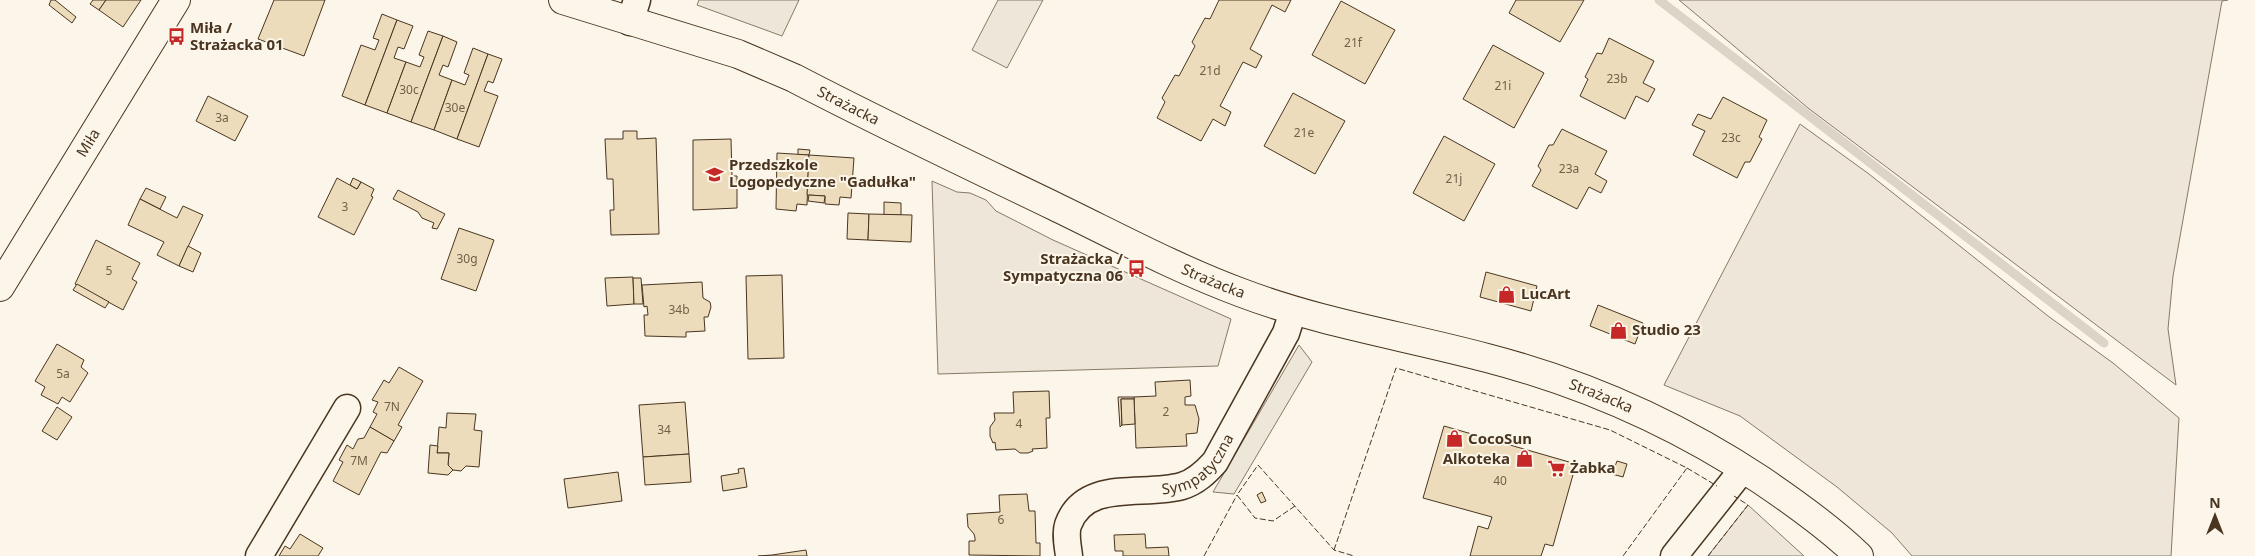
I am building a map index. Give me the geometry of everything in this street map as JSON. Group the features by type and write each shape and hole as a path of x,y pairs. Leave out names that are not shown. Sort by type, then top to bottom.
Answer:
{"street":[{"name":"Miła","path":"0,287 176,0"},
{"name":"Strażacka","path":"563,0 634,11 794,78 1166,261 1242,293 1294,311 1488,358 1552,377 1644,413 1693,438 1743,468 1793,502 1859,556"},
{"name":"Sympatyczna","path":"1069,556 1067,527 1076,510 1088,500 1106,493 1168,489 1183,486 1201,477 1216,462 1286,332 1294,311"},
{"path":"259,556 347,408"},
{"path":"1674,556 1743,468"}],"shaded area":[{"path":"699,0 799,0 782,36 697,5"},
{"path":"998,0 1043,0 1007,68 972,50"},
{"path":"1679,0 2228,0 2222,1 2173,276 2168,329 2176,385 1808,108"},
{"path":"1800,124 1869,174 2048,316 2113,363 2179,418 2171,556 1912,556 1892,533 1837,487 1740,416 1664,385"},
{"path":"932,181 957,192 970,193 986,200 996,211 1053,240 1231,319 1218,366 938,374"},
{"path":"1299,345 1312,362 1234,494 1213,492"},
{"path":"1748,505 1804,556 1708,556"}],"building":[{"path":"51,0 55,0 76,17 72,23 49,5"},
{"path":"93,0 106,0 99,10 90,4"},
{"path":"106,0 141,0 123,27 99,10"},
{"path":"274,0 325,0 304,56 258,39"},
{"path":"1219,0 1291,0 1285,12 1272,5 1250,49 1262,56 1256,68 1243,62 1220,106 1231,112 1225,126 1213,119 1201,141 1157,118 1165,102 1162,98 1175,75 1179,76 1195,46 1192,42 1205,18 1210,19"},
{"path":"1516,0 1584,0 1560,42 1509,13"},
{"path":"1341,1 1395,30 1365,84 1312,55"},
{"path":"382,14 397,20 365,105 342,96 361,45 375,50 379,40 373,38"},
{"path":"397,20 413,26 404,49 398,47 394,58 406,62 387,113 365,105"},
{"path":"428,31 443,36 411,122 387,113 406,62 420,67 424,57 419,55"},
{"path":"443,36 457,42 448,67 443,65 439,75 452,80 434,130 411,122"},
{"path":"1609,38 1654,61 1643,83 1655,89 1648,102 1636,96 1625,119 1580,96 1588,79 1585,77 1597,53 1602,54"},
{"path":"1493,45 1544,73 1514,128 1463,99"},
{"path":"473,48 488,54 457,139 434,130 452,80 465,85 469,75 464,73"},
{"path":"488,54 502,59 493,83 488,81 484,91 498,96 479,147 457,139"},
{"path":"1293,93 1345,121 1315,174 1264,146"},
{"path":"208,96 248,116 235,141 196,121"},
{"path":"1723,97 1767,120 1759,137 1762,139 1750,162 1745,162 1737,178 1693,155 1705,131 1692,125 1698,114 1711,119"},
{"path":"1562,129 1607,151 1595,174 1607,181 1601,193 1589,187 1577,209 1532,186 1541,170 1538,166 1549,145 1553,145"},
{"path":"623,131 637,131 637,139 656,138 659,234 611,235 610,210 614,210 613,179 607,179 605,139 623,139"},
{"path":"1444,136 1495,164 1464,221 1413,193"},
{"path":"731,139 732,176 737,176 737,208 693,210 693,140"},
{"path":"798,149 810,150 809,155 798,155"},
{"path":"777,153 809,155 807,205 797,204 796,211 776,209"},
{"path":"809,155 854,158 851,198 840,197 839,205 825,204 825,196 807,195"},
{"path":"337,178 357,189 361,182 374,189 371,196 373,197 354,235 318,217"},
{"path":"353,178 361,182 357,189 350,185"},
{"path":"146,188 166,197 160,209 140,199"},
{"path":"398,190 445,214 437,229 432,228 434,223 422,218 418,212 393,199"},
{"path":"809,195 825,196 824,203 808,201"},
{"path":"140,199 177,218 183,206 203,215 179,266 157,255 164,242 128,225"},
{"path":"884,202 901,203 901,215 884,215"},
{"path":"848,213 869,214 868,240 847,239"},
{"path":"869,214 912,215 911,242 868,240"},
{"path":"459,228 494,240 476,291 441,279"},
{"path":"96,240 140,263 132,279 137,282 123,310 75,284"},
{"path":"188,246 201,253 193,272 179,266"},
{"path":"1486,272 1537,286 1531,311 1480,297"},
{"path":"782,275 784,358 748,359 746,276"},
{"path":"633,277 634,304 607,306 605,278"},
{"path":"633,278 641,278 643,304 634,304"},
{"path":"702,282 703,298 710,302 711,307 708,317 704,317 705,331 686,332 686,337 645,336 644,315 648,315 647,306 644,307 642,285"},
{"path":"77,284 109,302 105,308 73,290"},
{"path":"1598,305 1643,323 1635,344 1590,326"},
{"path":"57,344 84,360 81,367 88,373 70,402 62,397 58,404 41,395 45,387 35,381"},
{"path":"399,367 423,381 398,425 402,427 394,441 370,427 377,414 373,412 378,402 372,400 384,380 389,383"},
{"path":"1190,380 1191,396 1185,397 1185,405 1195,405 1199,419 1197,433 1186,434 1187,446 1136,448 1134,397 1156,396 1155,382"},
{"path":"1049,391 1050,418 1046,418 1047,448 1032,449 1033,451 1028,453 1020,453 1015,449 996,450 995,442 993,443 990,436 990,427 995,420 994,413 1014,413 1013,392"},
{"path":"1118,397 1134,397 1134,399 1121,399 1122,425 1120,427"},
{"path":"1121,399 1134,399 1135,424 1122,425"},
{"path":"685,402 689,454 643,457 639,405"},
{"path":"57,407 72,417 57,440 42,431"},
{"path":"447,413 476,414 474,430 482,431 479,467 466,466 461,471 453,470 448,465 449,453 437,453 439,427 446,428"},
{"path":"1444,426 1576,464 1553,546 1545,544 1541,556 1470,556 1478,526 1488,529 1492,517 1423,498"},
{"path":"370,427 394,441 387,453 381,452 359,495 333,481 343,462 339,460 347,445 353,449 358,439 364,438"},
{"path":"430,445 438,446 437,453 449,453 448,465 453,470 448,475 428,473"},
{"path":"689,454 691,482 645,485 643,457"},
{"path":"1617,461 1627,464 1623,477 1612,474"},
{"path":"744,468 747,487 723,491 721,476 739,473 738,469"},
{"path":"618,472 622,501 568,508 564,479"},
{"path":"1262,492 1266,501 1261,503 1257,495"},
{"path":"1027,494 1029,511 1035,511 1036,543 1040,543 1040,556 969,555 969,541 975,541 975,538 968,527 967,514 1000,512 999,495"},
{"path":"300,534 323,548 318,556 279,556 285,546 290,549"},
{"path":"1145,534 1146,548 1168,547 1169,556 1123,556 1123,551 1115,551 1114,535"},
{"path":"806,550 807,556 758,556 772,555"}],"waterway":[{"path":"1659,0 2104,343"}],"fence":[{"path":"1334,550 1396,368 1610,430 1687,468 1623,556"},
{"path":"1295,506 1273,521 1255,518 1237,495 1258,465 1334,550 1354,556"},
{"path":"1687,468 1717,486"},
{"path":"1204,556 1237,495"},
{"path":"1708,556 1748,505 1734,496"}],"place":[{"name":"Miła / Strażacka 01","path":"176,37"},
{"name":"Przedszkole Logopedyczne \"Gadułka\"","path":"715,174"},
{"name":"Strażacka / Sympatyczna 06","path":"1137,268"},
{"name":"LucArt","path":"1507,294"},
{"name":"Studio 23","path":"1618,330"},
{"name":"CocoSun","path":"1454,439"},
{"name":"Alkoteka","path":"1524,459"},
{"name":"Żabka","path":"1556,468"}]}
